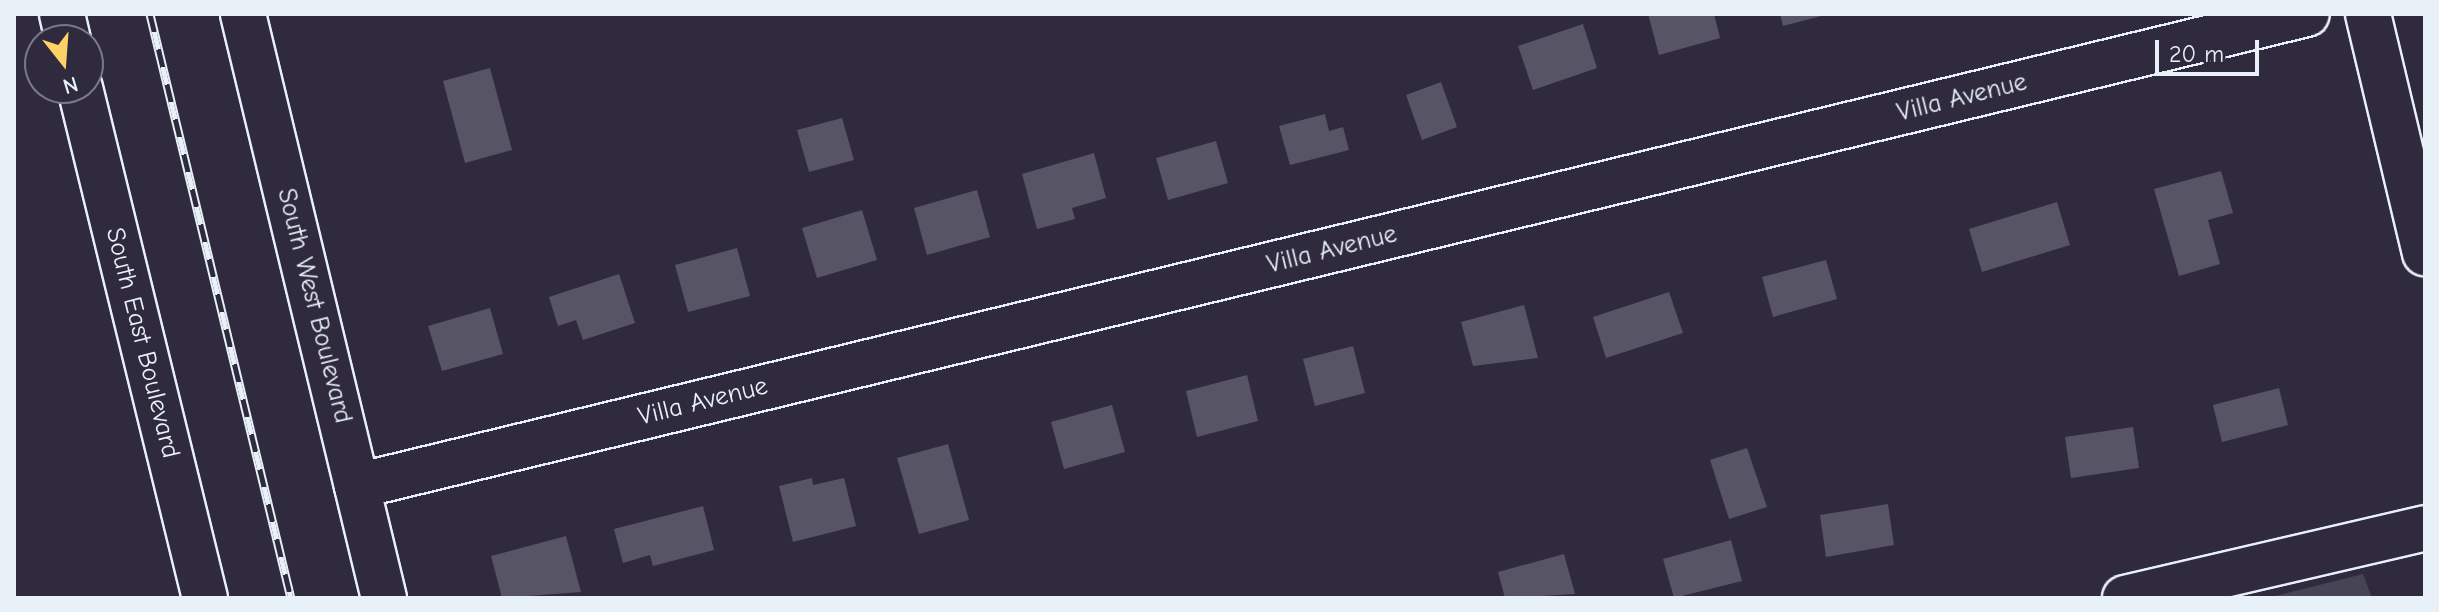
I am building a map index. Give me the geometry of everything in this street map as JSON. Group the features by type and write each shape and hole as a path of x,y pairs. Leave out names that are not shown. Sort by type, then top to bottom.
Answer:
{"street":[{"name":"South West Boulevard","path":"243,14 384,598"},
{"name":"Villa Avenue","path":"357,486 2307,14"},
{"path":"2368,14 2425,253"},
{"name":"South East Boulevard","path":"84,104 205,598"},
{"path":"2125,598 2425,528"}],"shaded area":[{"path":"2363,574 2372,598 2267,598"}],"building":[{"path":"1648,14 1714,14 1720,38 1659,55"},
{"path":"1780,14 1825,14 1825,15 1783,26"},
{"path":"1583,24 1597,68 1533,90 1518,46"},
{"path":"490,68 512,150 465,163 443,81"},
{"path":"1441,82 1457,127 1422,140 1406,95"},
{"path":"1325,114 1329,131 1343,127 1349,150 1290,165 1279,126"},
{"path":"842,118 854,160 809,172 797,130"},
{"path":"1216,141 1228,183 1168,200 1156,158"},
{"path":"1094,153 1106,198 1072,208 1075,219 1037,229 1022,174"},
{"path":"2221,171 2233,213 2208,220 2220,264 2179,276 2154,189"},
{"path":"977,190 990,237 927,255 914,208"},
{"path":"2057,202 2070,245 1982,272 1969,229"},
{"path":"862,210 877,260 817,278 802,228"},
{"path":"737,248 750,296 688,312 675,265"},
{"path":"1826,260 1837,299 1773,317 1762,277"},
{"path":"619,274 635,323 583,340 576,320 558,326 549,297"},
{"path":"1669,292 1683,333 1606,358 1593,317"},
{"path":"1524,305 1538,358 1473,366 1461,322"},
{"path":"490,308 503,354 442,371 428,326"},
{"path":"1353,346 1365,393 1315,406 1303,359"},
{"path":"1247,375 1258,421 1197,437 1186,391"},
{"path":"2279,388 2288,425 2222,442 2213,405"},
{"path":"1112,405 1125,452 1064,469 1051,422"},
{"path":"2133,427 2139,468 2071,478 2065,437"},
{"path":"948,444 969,520 919,534 897,458"},
{"path":"1747,448 1767,507 1729,519 1710,460"},
{"path":"812,478 813,485 844,478 856,526 793,542 779,486"},
{"path":"1888,504 1894,545 1826,557 1820,515"},
{"path":"703,506 714,550 653,566 650,555 623,563 614,529"},
{"path":"566,536 581,592 502,598 491,556"},
{"path":"1731,540 1742,581 1674,598 1663,559"},
{"path":"1564,554 1575,594 1505,598 1498,572"}],"railway":[{"path":"150,14 291,598"}]}
